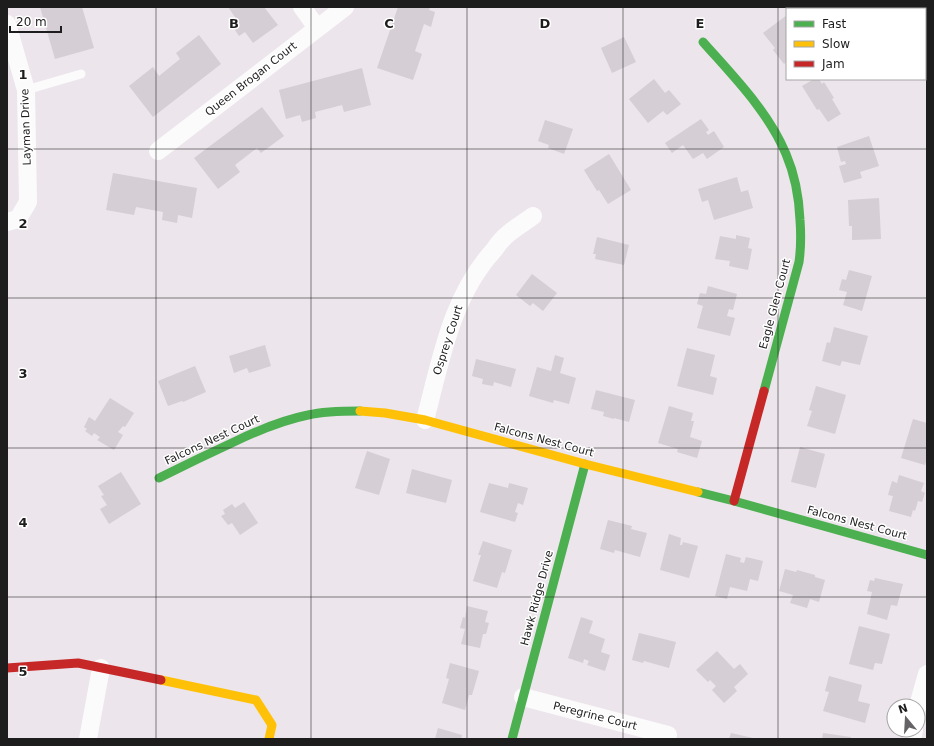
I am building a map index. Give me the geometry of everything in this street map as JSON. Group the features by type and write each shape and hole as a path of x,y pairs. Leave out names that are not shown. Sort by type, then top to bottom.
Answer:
{"street":[{"path":"302,7 317,28"},
{"name":"Queen Brogan Court","path":"158,151 345,7"},
{"name":"Layman Drive","path":"7,24 26,90 28,202 18,219 7,222"},
{"name":"Eagle Glen Court","path":"703,42 762,111 773,128 783,146 791,167 799,202 801,253 798,269 734,502"},
{"name":"Osprey Court","path":"425,420 449,329 465,291 475,273 496,246 507,235 533,216"},
{"name":"Falcons Nest Court","path":"158,478 220,448 279,423 299,417 342,411 381,412 425,420 927,555"},
{"name":"Hawk Ridge Drive","path":"512,739 585,464"},
{"path":"7,668 78,663 256,700 272,725 268,739"},
{"path":"88,739 101,668"},
{"path":"920,698 927,674"},
{"name":"Peregrine Court","path":"523,697 668,734"}],"lane":[{"path":"26,90 80,74"}],"building":[{"path":"40,7 82,7 94,48 55,59"},
{"path":"228,7 264,7 278,25 253,43 245,32 239,36 231,24 237,20"},
{"path":"398,7 430,7 429,10 435,12 431,27 424,24 415,51 422,54 413,80 377,68"},
{"path":"786,16 786,63 784,64 773,50 775,48 763,33"},
{"path":"199,35 221,64 153,117 129,86 153,67 159,76 180,59 176,53"},
{"path":"624,37 636,62 612,73 601,48"},
{"path":"362,68 371,105 344,112 342,105 315,112 316,118 302,122 300,115 286,119 279,90"},
{"path":"654,79 665,93 669,90 681,104 667,115 663,111 648,123 629,99"},
{"path":"812,80 820,80 822,84 824,82 834,98 832,99 841,114 828,122 819,109 817,110 802,86"},
{"path":"262,107 284,136 261,153 257,148 235,165 240,172 218,189 194,158"},
{"path":"701,119 709,130 706,132 708,135 714,131 724,147 707,159 703,153 693,159 683,145 672,153 665,143"},
{"path":"545,120 573,129 564,154 548,148 549,145 538,141"},
{"path":"869,136 879,166 860,172 862,178 844,183 839,166 846,164 845,161 841,162 837,147"},
{"path":"609,154 631,190 608,204 599,190 597,191 584,170"},
{"path":"113,173 197,188 192,218 178,215 177,223 162,220 163,212 136,207 134,215 106,210"},
{"path":"737,177 741,192 748,190 753,208 714,220 708,200 702,202 698,189"},
{"path":"879,198 881,239 852,240 852,226 849,226 848,200"},
{"path":"736,235 750,238 748,248 752,249 748,270 729,266 730,261 715,259 720,236 736,239"},
{"path":"597,237 629,245 624,265 595,259 596,254 593,254"},
{"path":"849,270 872,276 862,311 843,305 847,292 839,290 842,279 846,280"},
{"path":"532,274 557,293 543,311 533,303 530,306 516,295"},
{"path":"708,286 737,294 733,310 729,309 727,316 735,318 730,336 697,328 703,306 697,304 700,293 706,294"},
{"path":"834,327 868,336 860,365 842,361 840,366 822,361 827,342 830,343"},
{"path":"265,345 271,366 249,373 247,368 234,373 229,356"},
{"path":"687,348 715,355 710,376 717,378 713,395 677,386"},
{"path":"555,355 564,358 560,373 576,378 569,404 554,400 553,403 529,396 537,367 551,371"},
{"path":"476,359 516,369 511,387 494,382 493,386 482,384 483,379 472,376"},
{"path":"195,366 206,392 183,402 182,401 168,406 158,381"},
{"path":"816,386 846,395 835,434 807,426 812,411 809,410"},
{"path":"596,390 635,400 629,422 603,416 604,412 591,409"},
{"path":"110,398 134,413 125,427 123,426 118,432 123,435 114,450 97,440 100,437 94,433 92,436 85,431 87,429 84,427 89,417 95,421"},
{"path":"669,406 693,413 691,421 694,421 690,437 702,441 697,458 677,452 678,449 658,443"},
{"path":"913,419 927,423 927,458 925,465 901,458"},
{"path":"800,447 825,454 816,488 791,482"},
{"path":"367,451 390,459 379,495 355,488"},
{"path":"412,469 452,480 446,503 406,493"},
{"path":"121,472 141,504 109,524 100,509 107,505 101,496 104,495 98,486"},
{"path":"899,475 924,483 921,491 925,493 922,502 918,501 915,511 913,510 911,517 889,511 893,496 888,495 892,481 897,483"},
{"path":"489,483 508,488 509,483 528,488 523,505 518,503 515,512 518,513 515,522 480,512"},
{"path":"244,502 258,523 240,535 232,523 228,525 221,516 225,514 223,510 232,504 235,508"},
{"path":"608,520 632,526 631,529 647,533 640,557 615,550 614,553 600,549"},
{"path":"669,534 681,538 680,545 682,545 683,542 698,546 689,578 660,570"},
{"path":"483,541 512,550 505,573 502,572 497,588 473,581 481,555 478,555"},
{"path":"726,554 741,558 740,562 744,563 746,557 763,561 758,581 750,579 747,591 730,587 727,599 715,596"},
{"path":"785,569 796,572 797,570 815,575 815,577 825,580 819,602 810,599 807,608 790,603 793,595 779,591"},
{"path":"875,578 903,584 897,606 891,605 887,620 867,614 872,592 867,591 870,580 874,581"},
{"path":"467,606 488,611 485,622 489,623 486,634 483,634 480,648 461,644 465,629 460,628 463,617 465,618"},
{"path":"581,617 593,621 589,633 605,639 601,652 610,655 605,671 587,665 589,661 584,659 583,663 568,658"},
{"path":"859,626 890,634 882,664 875,663 873,670 849,664"},
{"path":"639,633 676,642 669,668 644,661 643,663 632,660"},
{"path":"717,651 734,669 740,664 748,674 734,687 737,691 724,703 712,690 716,686 710,680 708,682 696,670"},
{"path":"450,663 479,671 472,695 469,695 465,710 442,703 449,679 446,678"},
{"path":"829,676 862,685 858,701 870,704 865,723 823,711 829,692 825,691"},
{"path":"438,728 462,735 461,739 435,739"},
{"path":"731,733 753,738 729,739"},
{"path":"823,733 851,737 851,739 822,739"}],"traffic: fast":[{"path":"703,42 738,81 770,123 786,154 798,195 801,230 799,262 764,391"},
{"path":"159,478 262,429 299,417 341,411 360,411"},
{"path":"512,739 585,464"},
{"path":"698,492 927,555"}],"traffic: slow":[{"path":"360,411 385,413 425,420 585,464 698,492"},
{"path":"161,680 256,700 272,725 269,739"}],"traffic: jam":[{"path":"734,501 764,391"},
{"path":"7,668 78,663 161,680"}]}
